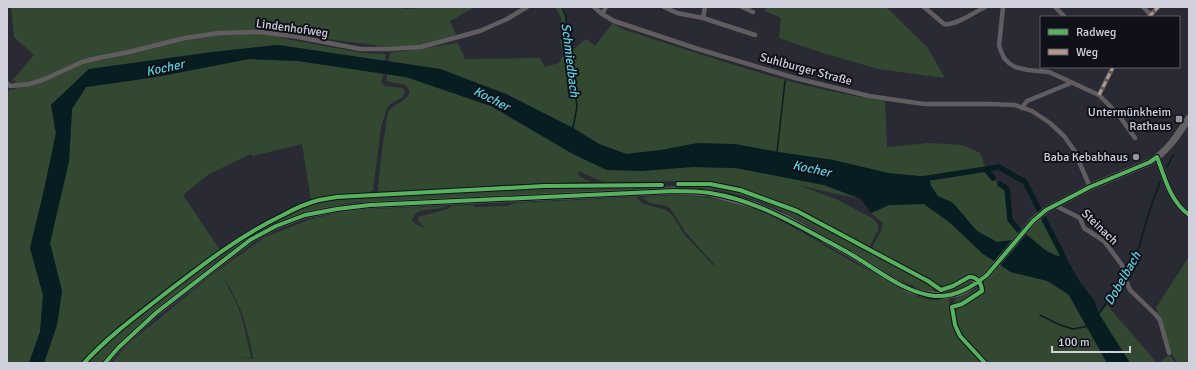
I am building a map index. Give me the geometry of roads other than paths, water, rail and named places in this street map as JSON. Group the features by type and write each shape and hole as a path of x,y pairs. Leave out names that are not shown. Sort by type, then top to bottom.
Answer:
{"main road":[{"path":"105,363 118,348 157,312 250,240 276,226 305,215 337,208 370,205 674,191 710,193 740,200 772,211 854,256 910,290 925,294 943,296 959,293 979,282 987,275 1033,221 1046,210 1090,187 1150,162 1169,146 1189,118"},
{"path":"1157,157 1171,194 1189,215"}],"street":[{"name":"Lindenhofweg","path":"7,83 10,86 30,84 45,79 82,62 185,38 219,34 261,32 298,37 360,49 390,50 421,47 480,31 507,19 526,7"},
{"name":"Suhlburger Straße","path":"594,7 614,21 698,49 795,78 868,96 924,104 990,104 1015,106 1032,111 1050,123 1064,136 1074,150 1090,187"},
{"path":"602,14 606,7"},
{"path":"664,7 677,13 703,18 755,35"},
{"path":"703,18 705,7"},
{"path":"742,7 753,12"},
{"path":"924,7 946,25 985,7"},
{"path":"1003,7 998,46 1004,58 1009,63 1015,67 1049,72 1099,95 1118,114 1135,138"},
{"path":"1055,7 1064,16"},
{"path":"1143,7 1150,16 1158,7"},
{"path":"1099,95 1112,68"},
{"path":"1022,108 1027,101 1071,83"},
{"name":"Steinach","path":"1054,205 1080,218 1084,228 1104,241 1122,265 1125,280 1130,290 1160,320 1169,353"}],"water":[{"name":"Kocher","path":"278,45 440,69 506,94 573,128 599,144 626,154 661,150 697,143 735,144 833,160 888,173 929,177 931,186 938,196 953,203 977,231 997,242 1031,238 1042,248 1051,253 1065,256 1080,282 1094,300 1099,314 1130,363 1107,363 1069,295 1048,281 1011,272 983,254 949,222 924,204 889,205 871,213 861,199 824,185 736,168 693,167 642,171 607,170 573,154 491,106 406,77 298,61 249,59 156,77 86,87 72,109 69,161 50,243 62,291 57,325 44,363 29,363 40,332 43,295 30,248 56,133 51,105 89,69 213,52"}],"waterway":[{"name":"Schmiedbach","path":"562,7 566,17 568,56 571,66 571,83 575,88 577,107 573,128"},
{"path":"777,152 785,81"},
{"name":"Dobelbach","path":"1167,167 1173,155"},
{"path":"922,179 999,167 1025,182 1064,258 1065,264"},
{"path":"986,169 993,178"},
{"name":"Dobelbach","path":"1125,273 1136,257 1150,209 1160,182"},
{"path":"1000,184 1007,189 1010,220 1031,244"},
{"name":"Dobelbach","path":"1098,315 1123,277"},
{"path":"1040,315 1060,325 1073,329 1089,326"}],"place":[{"name":"Untermünkheim Rathaus","path":"1179,119"},
{"name":"Baba Kebabhaus","path":"1136,157"}]}
